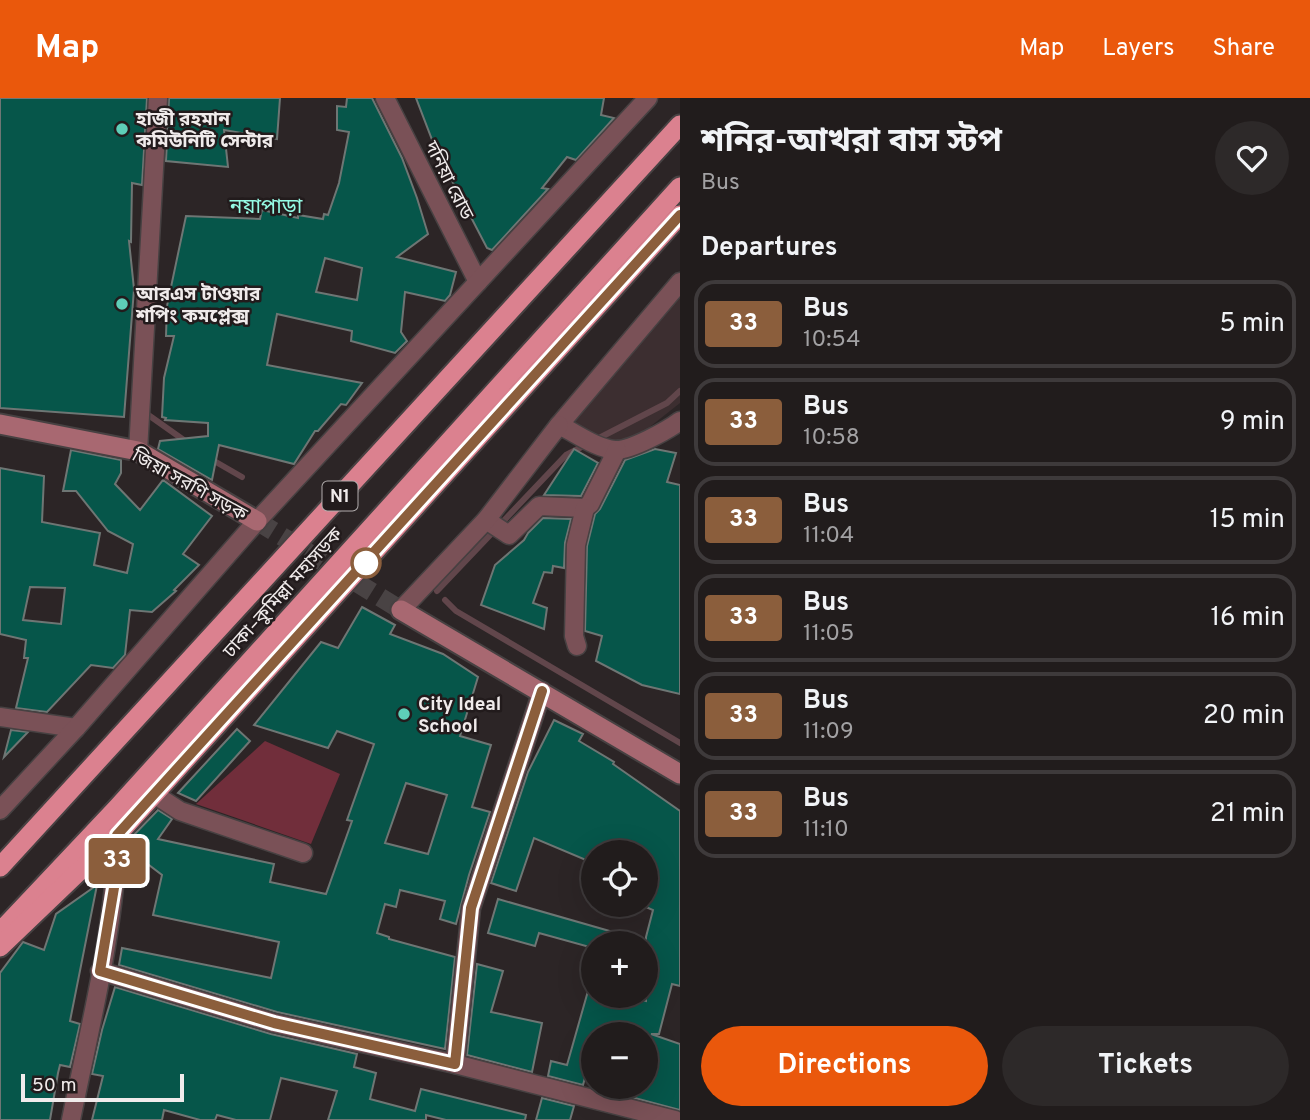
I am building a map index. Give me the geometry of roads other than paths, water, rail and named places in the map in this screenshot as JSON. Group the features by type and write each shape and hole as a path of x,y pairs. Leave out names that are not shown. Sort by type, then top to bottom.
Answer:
{"highway":[{"name":"ঢাকা–কুমিল্লা মহাসড়ক","path":"0,867 680,125"},
{"name":"ঢাকা–কুমিল্লা মহাসড়ক","path":"0,932 117,808 680,187"},
{"path":"0,947 117,835 680,215"}],"main road":[{"name":"জিয়া সরণি সড়ক","path":"0,424 138,451 257,521"},
{"path":"401,610 680,774"}],"street":[{"path":"138,451 158,98"},
{"name":"দনিয়া রোড","path":"384,98 478,282"},
{"path":"0,810 76,728 257,521 648,98"},
{"path":"401,610 486,520 559,425 680,282"},
{"path":"559,425 598,445 617,450 665,433 680,421"},
{"path":"577,646 574,636 576,545 585,508 590,504 617,450"},
{"path":"486,520 509,536 539,506 585,508"},
{"path":"455,1064 471,908 542,691"},
{"path":"0,717 76,728"},
{"path":"154,794 180,811 303,853"},
{"path":"71,1120 117,870 117,835"},
{"path":"100,971 274,1023 455,1064 675,1120"}],"waterway":[{"path":"437,591 566,455 667,403 680,391"},
{"path":"147,414 188,443"},
{"path":"209,458 242,477"},
{"path":"445,600 456,611 680,743"}],"tunnel":[{"path":"257,521 401,610"}],"place":[{"name":"হাজী রহমান কমিউনিটি সেন্টার","path":"122,129"},
{"name":"আরএস টাওয়ার শপিং কমপ্লেক্স","path":"122,304"},
{"name":"City Ideal School","path":"404,714"}],"district":[{"name":"নয়াপাড়া","path":"266,206"}]}
